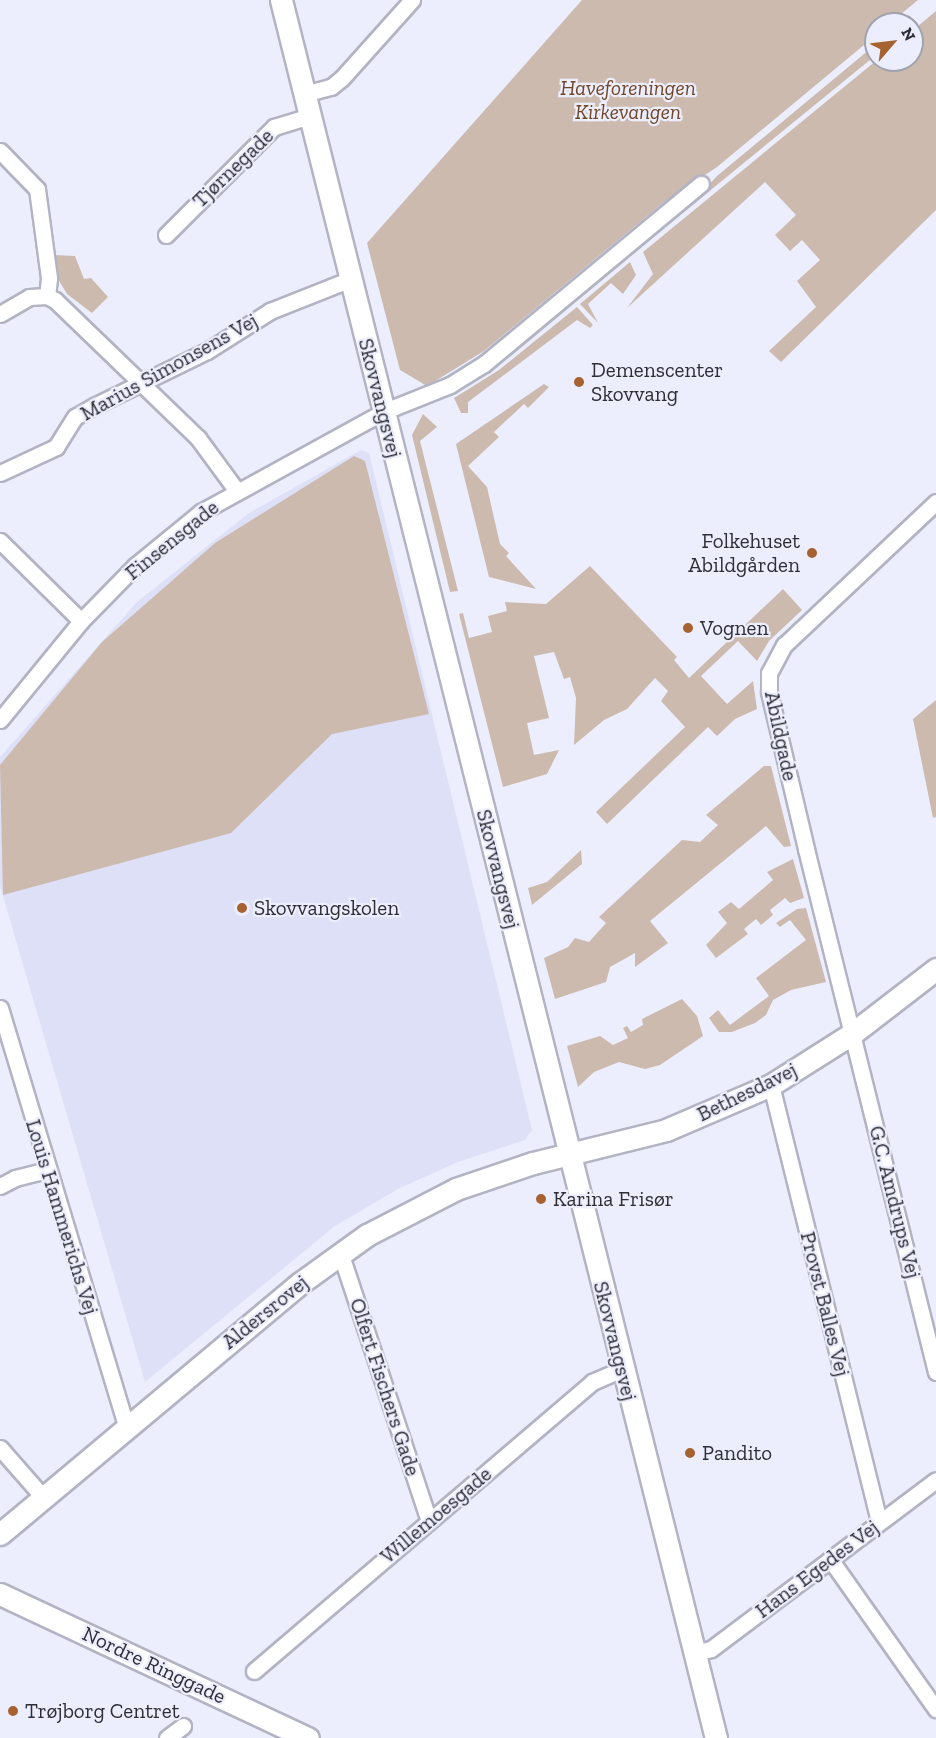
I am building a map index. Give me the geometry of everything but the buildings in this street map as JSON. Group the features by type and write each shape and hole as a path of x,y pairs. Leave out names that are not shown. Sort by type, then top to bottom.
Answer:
{"street":[{"name":"Skovvangsvej","path":"281,0 716,1738"},
{"path":"304,94 331,87 342,78 412,0"},
{"name":"Tjørnegade","path":"166,235 274,127 310,116"},
{"path":"0,151 37,189 49,278 47,296"},
{"path":"385,411 450,385 484,364 701,184"},
{"name":"Marius Simonsens Vej","path":"0,473 56,447 75,417 140,382 207,351 270,311 351,279"},
{"path":"0,314 29,297 47,296 67,310 198,438 237,491"},
{"name":"Finsensgade","path":"0,720 81,621 136,565 201,512 385,411"},
{"name":"Abildgade","path":"853,1033 769,692 769,673 784,645 936,502"},
{"path":"0,541 81,621"},
{"name":"Bethesdavej","path":"569,1154 666,1130 771,1085 853,1033 936,969"},
{"name":"Louis Hammerichs Vej","path":"0,1008 46,1170 126,1426"},
{"name":"G.C. Amdrups Vej","path":"853,1033 936,1372"},
{"name":"Provst Balles Vej","path":"771,1085 879,1522"},
{"name":"Aldersrovej","path":"0,1534 126,1426 340,1252 402,1215 456,1189 569,1154"},
{"path":"0,1186 15,1178 46,1170"},
{"name":"Olfert Fischers Gade","path":"340,1252 429,1521"},
{"name":"Willemoesgade","path":"254,1671 592,1382 623,1369"},
{"path":"0,1448 43,1497"},
{"name":"Hans Egedes Vej","path":"695,1653 711,1649 936,1480"},
{"path":"830,1559 936,1709"},
{"name":"Nordre Ringgade","path":"0,1594 308,1738"},
{"path":"167,1738 183,1726"}],"shaded area":[{"name":"Skovvangskolen","path":"361,450 369,453 532,1130 525,1140 458,1162 398,1189 335,1226 145,1382 0,886 0,757 137,602 249,513"}],"green space":[{"name":"Haveforeningen Kirkevangen","path":"582,0 918,0 904,12 864,12 864,45 717,167 664,202 484,351 427,386 400,370 367,243"},
{"path":"936,11 936,210 781,362 769,351 816,307 797,281 820,260 802,240 790,251 775,235 796,215 765,182 627,308 653,274 643,252 864,71 924,72 924,21"},
{"path":"864,54 864,65 685,211 717,176"},
{"path":"54,255 75,256 84,279 91,278 108,297 92,313 67,294 58,279"},
{"path":"624,261 512,355 455,392 516,349"},
{"path":"630,262 636,275 623,294 611,283 588,304 598,323 580,304"},
{"path":"577,307 593,325 590,328 577,320 468,402 468,413 461,413 454,398 499,370"},
{"path":"544,384 549,387 528,408 524,404 494,432 499,437 468,466 487,487 500,544 509,553 506,556 536,589 489,577 456,444"},
{"path":"423,414 437,427 420,441 458,591 450,592 412,435"},
{"path":"354,456 365,461 429,714 332,734 231,833 3,895 0,765 102,642 215,543"},
{"path":"590,566 677,657 674,660 689,678 783,589 802,610 769,641 757,661 738,641 701,676 727,704 753,681 757,709 735,719 717,736 708,727 607,824 596,812 685,727 661,701 668,691 655,678 627,709 604,720 574,745 576,698 570,677 564,679 554,652 534,656 549,718 527,723 534,755 559,750 547,774 503,787 459,614 463,613 469,638 492,632 488,616 507,611 505,602 546,604"},
{"path":"936,700 936,817 933,818 913,719"},
{"path":"764,766 771,766 791,846 784,847 766,826 650,921 668,943 635,967 635,953 610,967 606,982 555,999 544,958 568,947 575,938 589,942 606,923 599,917 682,840 700,842 718,825 706,815"},
{"path":"581,850 582,864 532,905 528,888 547,882"},
{"path":"793,859 804,898 790,903 785,898 770,910 773,915 761,925 756,919 744,929 748,934 716,958 706,945 727,923 718,912 731,902 739,909 773,880 767,872"},
{"path":"806,908 826,982 791,990 773,1000 766,1015 755,1023 732,1032 719,1032 709,1018 718,1010 730,1025 769,996 756,978 806,940 790,920 780,927 776,923 797,909"},
{"path":"682,999 697,1016 703,1036 660,1065 645,1069 619,1062 594,1072 578,1087 567,1046 600,1036 613,1045 628,1038 623,1028 627,1026 631,1032 643,1025 642,1019"}],"place":[{"name":"Demenscenter Skovvang","path":"579,382"},
{"name":"Folkehuset Abildgården","path":"812,553"},
{"name":"Vognen","path":"688,628"},
{"name":"Skovvangskolen","path":"242,908"},
{"name":"Karina Frisør","path":"541,1199"},
{"name":"Pandito","path":"690,1453"},
{"name":"Trøjborg Centret","path":"13,1711"}]}
